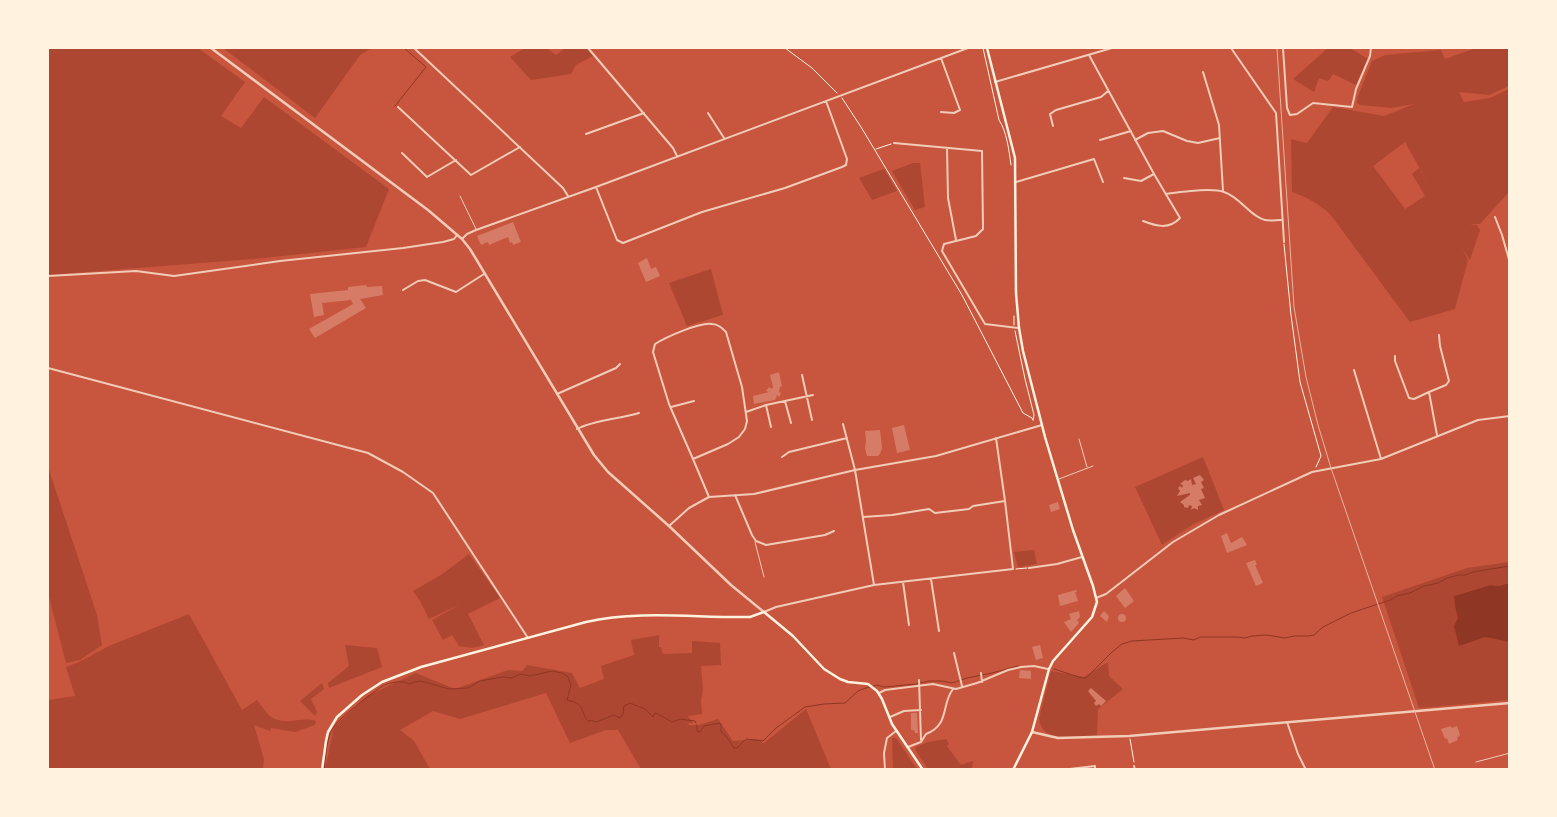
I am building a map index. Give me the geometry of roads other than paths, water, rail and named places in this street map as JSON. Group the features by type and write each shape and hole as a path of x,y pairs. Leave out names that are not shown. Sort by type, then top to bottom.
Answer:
{"main road":[{"path":"987,48 1013,150 1016,182 1016,269 1019,328 1030,385 1097,604 1092,617 1052,661 1032,732 1013,770"},
{"path":"322,770 326,741 337,717 372,688 404,672 612,616 750,617 764,612 793,636 828,672 844,680 869,684 874,688 879,693 896,731 923,770"}],"street":[{"path":"211,48 428,210 462,239 588,448 608,472 669,526 724,579 764,612 776,607 874,585 1013,569 996,438"},
{"path":"414,48 563,188 568,196"},
{"path":"588,48 673,148 677,156"},
{"path":"462,239 467,234 476,230 968,48"},
{"path":"996,82 1112,48"},
{"path":"1231,48 1276,113 1284,242"},
{"path":"1283,48 1287,108 1290,115 1297,114 1313,103 1352,107 1356,89 1368,65 1371,48"},
{"path":"1089,55 1180,218 1165,226 1143,221"},
{"path":"941,58 960,110 954,114 941,112"},
{"path":"1203,72 1219,125 1223,191"},
{"path":"1053,126 1050,114 1056,110 1101,97 1108,91"},
{"path":"596,187 617,240 623,243 702,212 785,188 842,167 846,165 847,159 826,101"},
{"path":"398,108 471,175 520,147"},
{"path":"708,113 724,138"},
{"path":"586,134 644,114"},
{"path":"1135,140 1148,133 1163,131 1198,143 1220,138"},
{"path":"1100,140 1131,132"},
{"path":"894,143 982,151 983,230 976,236 944,244 942,251 983,321 986,324 1019,328"},
{"path":"947,148 948,198 957,240"},
{"path":"402,153 427,177 456,160"},
{"path":"1016,182 1094,159 1103,182"},
{"path":"1124,178 1141,180 1154,174"},
{"path":"1166,194 1194,190 1223,191 1240,201 1257,217 1266,220 1282,220"},
{"path":"1495,217 1510,263"},
{"path":"48,276 136,271 174,276 427,244 454,239 457,235"},
{"path":"403,290 418,281 425,280 456,292 484,274"},
{"path":"693,459 739,438 745,429 747,421 742,387 726,332 714,324 706,324 662,339 655,344 653,352 671,407 709,497"},
{"path":"1396,356 1395,361 1409,398 1414,399 1446,385 1449,381 1439,335"},
{"path":"557,394 616,368 620,364"},
{"path":"48,368 368,453 403,472 432,493 528,638"},
{"path":"1354,370 1381,459"},
{"path":"802,375 812,420"},
{"path":"1429,392 1437,435"},
{"path":"746,412 766,405 813,395"},
{"path":"671,407 694,401"},
{"path":"785,401 791,423"},
{"path":"766,405 771,427"},
{"path":"577,430 639,413"},
{"path":"1096,598 1106,594 1173,542 1219,515 1312,472 1381,459 1478,420 1510,416"},
{"path":"843,424 856,470 874,585"},
{"path":"669,526 689,508 709,497 754,494 856,470 936,456 1042,425"},
{"path":"782,457 790,452 847,438"},
{"path":"734,495 752,535 756,541 766,545 825,535 834,531"},
{"path":"863,517 892,515 929,509 935,513 969,509 973,506 1005,501"},
{"path":"1029,568 1057,564 1082,557"},
{"path":"931,579 939,631"},
{"path":"903,582 909,625"},
{"path":"954,653 962,686"},
{"path":"879,693 885,690 933,684 953,689 982,682 1007,668 1034,666 1049,669"},
{"path":"981,674 982,682"},
{"path":"919,680 921,742"},
{"path":"907,747 921,742 926,734 933,731 943,718 948,696 953,689"},
{"path":"1032,732 1058,738 1129,736 1510,703"},
{"path":"889,717 904,711 921,710"},
{"path":"1287,722 1298,754 1306,770"},
{"path":"885,770 884,753 887,738 896,731"},
{"path":"1061,770 1095,766 1095,770"},
{"path":"1134,766 1135,770"}],"lane":[{"path":"460,196 476,230"},
{"path":"1079,439 1087,468"},
{"path":"1058,479 1093,466"},
{"path":"756,541 755,544 764,577"},
{"path":"1476,762 1510,753"}],"waterway":[{"path":"395,106 426,67 404,48"},
{"path":"1054,669 1086,678 1122,644 1132,641 1183,638 1194,640 1200,637 1245,638 1266,635 1285,638 1314,635 1323,627 1351,613 1410,593 1424,586 1459,575 1510,566"},
{"path":"697,725 697,731 700,732 704,726 720,723 721,732 734,748 737,748 746,739 763,741 776,728 805,707 845,703 858,691 866,688 877,685 884,687 929,681 952,683 1018,666"},
{"path":"324,770 329,738 336,724 378,689 396,682 409,684 421,681 449,689 468,688 480,681 503,677 512,678 520,674 530,676 552,671 562,673 568,677 571,685 567,700 581,706 589,722 590,720 596,722 614,715 620,718 623,714 624,706 630,703 645,709 653,717 655,713 672,722 680,719 695,721 696,723"}],"railway":[{"path":"1277,48 1294,307 1306,377 1331,468 1435,770"}]}
